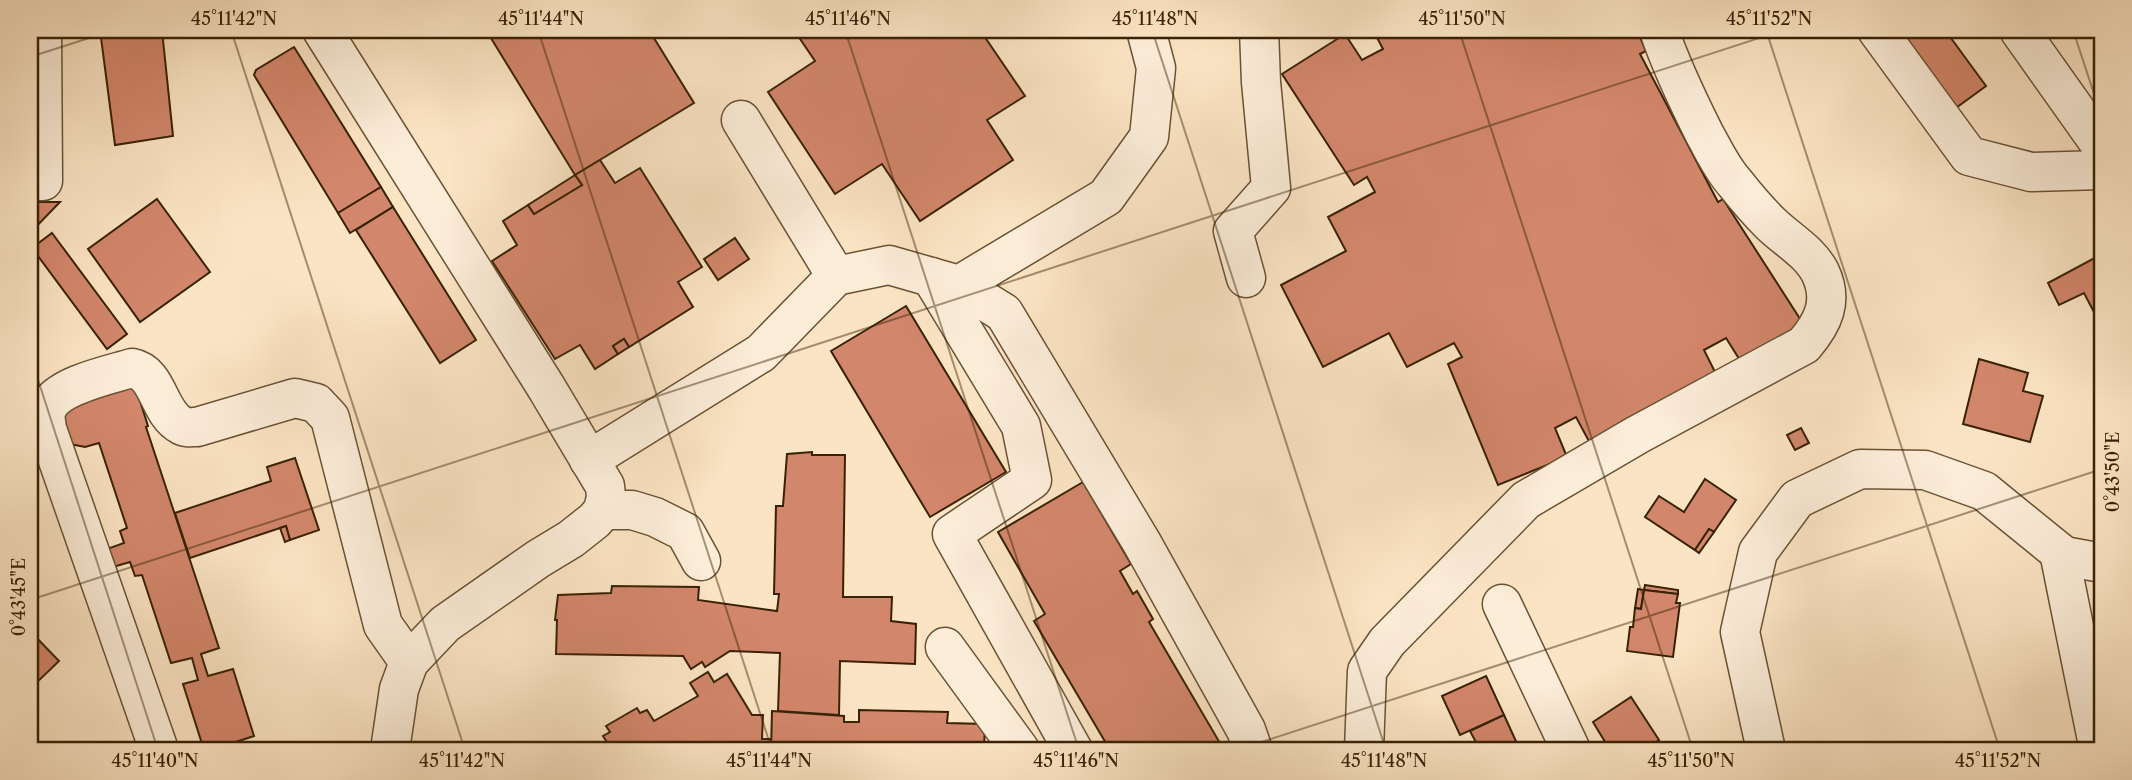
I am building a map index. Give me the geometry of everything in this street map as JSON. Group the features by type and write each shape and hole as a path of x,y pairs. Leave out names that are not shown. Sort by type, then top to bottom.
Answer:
{"street":[{"path":"30,181 43,181 42,30"},
{"path":"322,30 539,375 605,486 603,510 595,520 445,624 409,662 399,689 390,750"},
{"path":"945,281 1106,197 1149,137 1156,68 1146,30"},
{"path":"1246,278 1233,231 1271,188 1259,30"},
{"path":"1364,750 1367,671 1387,642 1526,500 1637,435 1804,345 1820,327 1825,312 1820,272 1809,256 1771,224 1732,180 1710,144 1673,71 1659,30"},
{"path":"1877,30 1969,156 2031,172 2102,170"},
{"path":"2019,30 2102,147"},
{"path":"741,120 836,276"},
{"path":"589,460 761,353 836,276 889,265 945,281 1004,313 1142,542 1246,730 1253,750"},
{"path":"945,281 1021,426 1032,480 952,534 1073,750"},
{"path":"159,750 47,429 45,416 48,406 68,389 132,368 139,369 146,374 180,425 197,428 295,398 316,403 330,418 383,625 409,662"},
{"path":"1766,750 1740,632 1758,552 1797,499 1860,469 1925,470 1984,491 2064,556 2102,563"},
{"path":"603,510 632,510 685,532 701,561"},
{"path":"2059,552 2099,750"},
{"path":"1502,604 1571,750"},
{"path":"945,647 1020,750"}],"building":[{"path":"100,30 166,30 163,40 173,136 115,145"},
{"path":"486,30 649,30 694,103 575,175"},
{"path":"794,30 980,30 1025,96 987,120 1013,160 920,221 882,164 835,194 768,92 815,61"},
{"path":"1373,30 1637,30 1646,51 1640,54 1718,202 1723,199 1804,325 1743,365 1726,338 1704,350 1718,378 1591,445 1576,417 1555,428 1567,457 1498,485 1448,364 1462,357 1454,343 1407,367 1389,333 1323,367 1281,285 1346,251 1328,217 1375,192 1367,177 1354,185 1282,74 1345,34 1362,60 1383,49"},
{"path":"1894,30 1945,30 1986,86 1953,110"},
{"path":"294,47 381,187 338,213 254,75 256,70"},
{"path":"600,160 615,183 640,168 702,267 678,282 693,307 629,347 624,339 613,346 618,354 595,369 580,345 555,359 492,261 517,245 503,221 528,205 534,214 582,185 575,175"},
{"path":"575,175 582,185 534,214 528,205"},
{"path":"381,187 393,207 350,233 338,213"},
{"path":"157,199 210,272 140,322 88,249"},
{"path":"30,202 60,202 30,233"},
{"path":"393,207 476,340 440,363 356,230"},
{"path":"52,233 127,334 107,349 32,248"},
{"path":"735,238 749,259 718,280 704,259"},
{"path":"2102,254 2102,310 2095,314 2084,293 2059,305 2048,283"},
{"path":"906,306 1006,472 930,517 831,351"},
{"path":"624,339 629,347 618,354 613,346"},
{"path":"1979,359 2028,373 2023,391 2043,396 2030,442 1963,424"},
{"path":"133,379 148,426 146,427 219,648 201,654 208,676 233,669 254,736 211,750 204,750 183,684 198,680 192,658 171,663 142,575 135,576 130,562 113,567 107,549 124,543 120,531 127,528 99,443 85,447 70,444 58,415"},
{"path":"1801,428 1809,443 1795,450 1787,435"},
{"path":"812,452 812,455 845,455 843,597 892,597 891,621 916,624 915,664 840,661 839,715 778,711 780,653 730,651 705,667 702,662 691,669 683,656 556,654 555,620 558,595 611,593 612,586 699,587 698,600 777,611 779,594 774,594 776,506 783,506 787,454"},
{"path":"295,458 319,530 290,540 286,526 190,558 175,513 271,481 267,467"},
{"path":"1705,479 1736,500 1714,532 1709,529 1695,550 1645,517 1659,496 1684,512"},
{"path":"1083,482 1131,564 1120,571 1133,594 1137,591 1153,619 1149,622 1224,750 1110,750 1034,621 1045,614 998,532"},
{"path":"286,526 290,540 285,542 280,528"},
{"path":"1709,529 1714,532 1699,553 1695,550"},
{"path":"30,557 38,565 30,573"},
{"path":"1645,585 1678,590 1678,594 1644,590"},
{"path":"1638,589 1644,590 1641,609 1635,608"},
{"path":"1644,590 1678,594 1676,603 1680,603 1673,657 1627,651 1635,608 1641,609"},
{"path":"30,631 59,661 30,689"},
{"path":"708,672 714,682 727,674 752,715 763,715 762,739 772,739 771,750 604,750 610,747 603,736 610,732 606,726 637,708 640,713 647,710 654,721 698,696 690,683"},
{"path":"1486,676 1504,715 1460,735 1442,696"},
{"path":"1631,697 1659,740 1643,750 1610,750 1593,722"},
{"path":"859,710 948,712 947,723 985,724 984,750 771,750 772,711 844,716 844,722 859,722"},
{"path":"1504,715 1520,750 1480,750 1470,731"}]}
